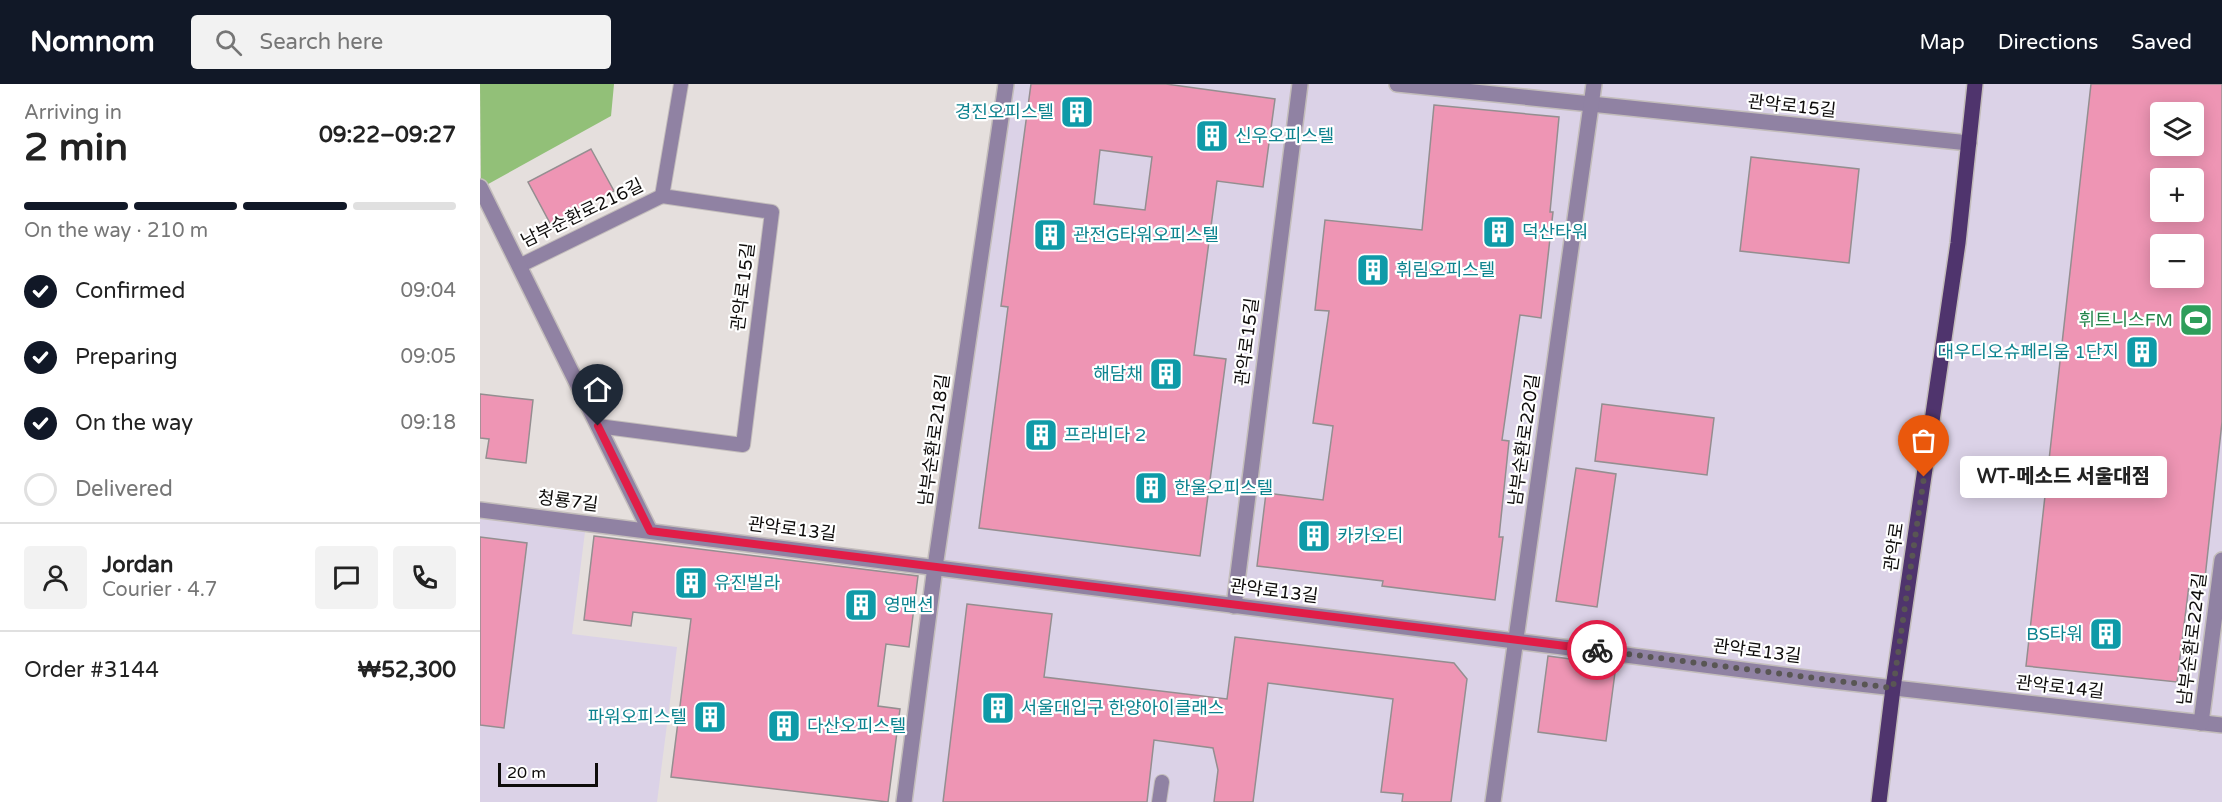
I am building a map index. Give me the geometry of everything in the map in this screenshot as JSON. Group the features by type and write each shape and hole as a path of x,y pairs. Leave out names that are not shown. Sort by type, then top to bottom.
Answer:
{"main road":[{"name":"관악로","path":"1879,802 1893,688 1958,243 1975,84"}],"street":[{"name":"남부순환로218길","path":"904,802 934,567 1006,84"},
{"name":"관악로15길","path":"1234,606 1300,84"},
{"name":"관악로15길","path":"1397,84 1591,106 1969,143"},
{"name":"남부순환로220길","path":"1493,802 1594,84"},
{"name":"남부순환로216길","path":"480,187 650,531"},
{"name":"청룡7길","path":"480,510 650,531"},
{"name":"관악로13길","path":"650,531 1893,688"},
{"name":"남부순환로224길","path":"2201,723 2222,560"},
{"name":"관악로14길","path":"1893,688 2222,725"}],"lane":[{"path":"662,196 681,84"},
{"name":"남부순환로216길","path":"519,266 662,196"},
{"name":"관악로15길","path":"598,426 743,445 772,212 662,196"},
{"path":"1160,802 1162,782"}],"shaded area":[{"path":"1006,84 2222,84 2222,802 904,802"},
{"path":"480,510 586,524 572,634 677,647 657,802 480,802"}],"green space":[{"path":"480,84 614,84 611,116 481,188"}],"building":[{"path":"1031,84 1166,84 1275,99 1263,187 1217,181 1194,355 1226,359 1200,556 979,528 1008,307 1001,306","holes":["1100,150 1152,157 1145,210 1094,204"]},
{"path":"2091,84 2222,84 2222,422 2205,578 2190,577 2177,682 2026,666"},
{"path":"1434,105 1559,117 1550,212 1553,212 1541,318 1520,315 1502,440 1509,441 1499,537 1503,537 1495,600 1382,586 1383,581 1257,566 1266,493 1323,500 1333,426 1313,423 1329,311 1315,310 1325,220 1422,230"},
{"path":"591,149 614,191 551,225 528,182"},
{"path":"1751,157 1859,169 1849,263 1740,251"},
{"path":"480,394 533,400 526,463 486,458 489,439 480,438"},
{"path":"1602,404 1714,418 1707,475 1595,461"},
{"path":"1576,468 1616,474 1597,607 1556,601"},
{"path":"594,536 918,576 909,647 886,644 878,706 900,709 888,802 671,777 691,619 633,612 631,626 584,620"},
{"path":"480,537 527,543 504,728 480,725"},
{"path":"967,604 1052,614 1044,677 1227,699 1235,637 1454,663 1467,679 1451,802 1402,802 1403,794 1381,792 1393,699 1268,683 1253,802 1214,802 1218,770 1213,748 1154,740 1147,802 943,802"},
{"path":"1548,656 1616,665 1606,741 1538,732"}],"way so far":[{"path":"1597,650 1893,688 1924,477"}],"place":[{"name":"경진오피스텔","path":"1077,112"},
{"name":"신우오피스텔","path":"1212,136"},
{"name":"덕산타워","path":"1499,232"},
{"name":"관전G타워오피스텔","path":"1050,235"},
{"name":"휘림오피스텔","path":"1373,270"},
{"name":"휘트니스FM","path":"2196,320"},
{"name":"대우디오슈페리움 1단지","path":"2142,352"},
{"name":"해담채","path":"1166,374"},
{"name":"프라비다 2","path":"1041,435"},
{"name":"WT-메소드 서울대점","path":"1924,477"},
{"name":"한울오피스텔","path":"1151,488"},
{"name":"카카오티","path":"1314,536"},
{"name":"유진빌라","path":"691,583"},
{"name":"영맨션","path":"861,605"},
{"name":"BS타워","path":"2106,634"},
{"name":"서울대입구 한양아이클래스","path":"998,708"},
{"name":"파워오피스텔","path":"710,717"},
{"name":"다산오피스텔","path":"784,726"}],"route":[{"path":"598,426 650,531 1597,650"}]}
